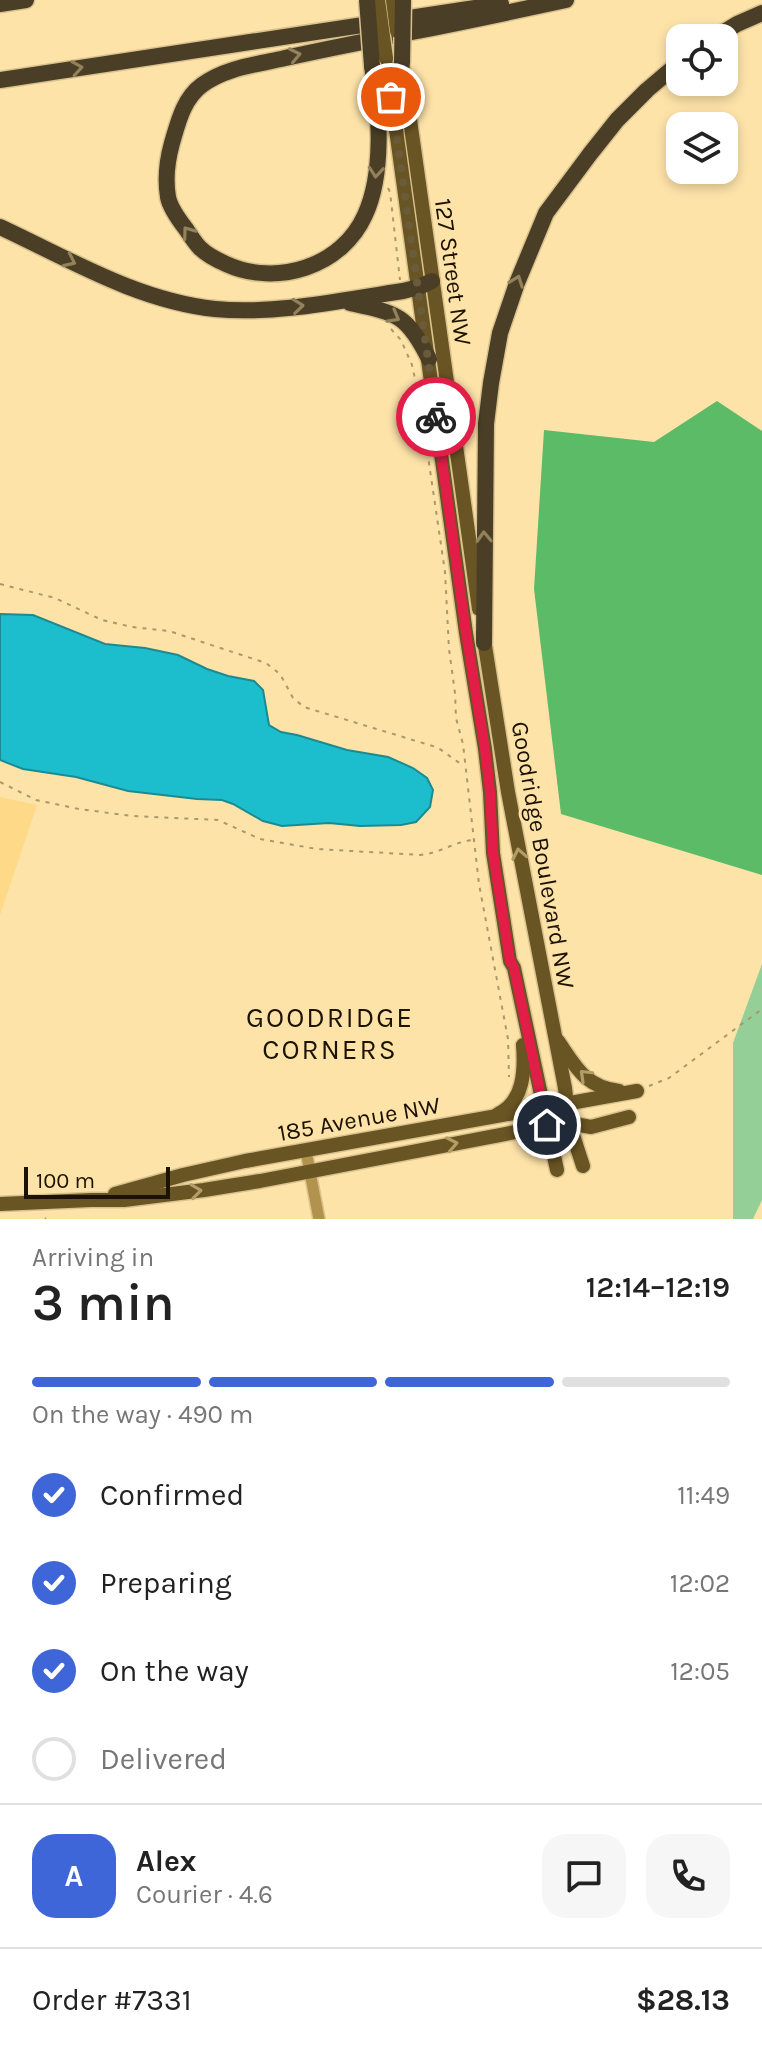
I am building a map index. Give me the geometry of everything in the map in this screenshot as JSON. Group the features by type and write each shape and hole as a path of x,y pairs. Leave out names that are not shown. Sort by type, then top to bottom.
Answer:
{"highway":[{"path":"0,4 26,0"},
{"path":"367,0 386,62"},
{"path":"403,0 386,62 376,85 378,167 375,185 364,217 347,241 319,263 277,274 230,266 200,249 180,222 169,200 167,164 184,106 200,86 228,70 345,44 412,32 566,0"},
{"path":"0,80 525,0"},
{"path":"737,24 762,13"},
{"path":"484,643 486,424 500,333 546,213 617,120 666,74"},
{"path":"0,227 116,283 171,301 217,309 303,305 418,286"},
{"path":"340,300 385,311 398,318 419,338 429,359"}],"main road":[{"name":"127 Street NW","path":"378,0 459,578"},
{"name":"127 Street NW","path":"386,62 393,0"},
{"name":"127 Street NW","path":"418,286 470,550"},
{"name":"Goodridge Boulevard NW","path":"470,550 508,792 568,1104 569,1123 583,1166"},
{"name":"Goodridge Boulevard NW","path":"459,578 485,749 493,853 510,961 557,1170"},
{"path":"489,1118 508,1109 515,1101 523,1072 523,1044 510,961"},
{"path":"553,1034 589,1081 607,1089 634,1092"},
{"name":"185 Avenue NW","path":"91,1200 194,1173 634,1092"},
{"name":"185 Avenue NW","path":"0,1204 145,1198 260,1181 547,1126 569,1123 591,1127 629,1117"}],"street":[{"path":"306,1151 319,1219"}],"path":[{"path":"375,185 390,192 399,275 418,286"},
{"path":"398,318 391,330 401,340 412,365 445,572 456,718 462,736 482,901 508,1039 509,1083"},
{"path":"0,584 55,598 102,620 169,631 251,657 275,669 293,698 304,707 436,747 466,766"},
{"path":"0,782 24,796 44,802 132,816 218,820 260,839 317,849 420,855 475,840"},
{"path":"634,1092 669,1078 762,1009"}],"shaded area":[{"path":"0,797 37,805 0,915"}],"green space":[{"path":"717,401 762,431 762,875 561,814 534,589 544,430 654,442"},
{"path":"762,964 762,1200 753,1219 733,1219 733,1043"}],"water":[{"path":"0,614 33,615 105,644 178,655 207,669 254,681 263,690 269,725 281,732 347,750 388,757 413,768 427,778 433,790 430,807 416,822 401,825 329,823 282,826 263,821 222,800 128,791 76,777 23,769 0,760"}],"way so far":[{"path":"391,97 436,417"}],"district":[{"name":"GOODRIDGE CORNERS","path":"330,1033"}],"route":[{"path":"436,417 485,749 493,853 510,961 547,1125"}]}
